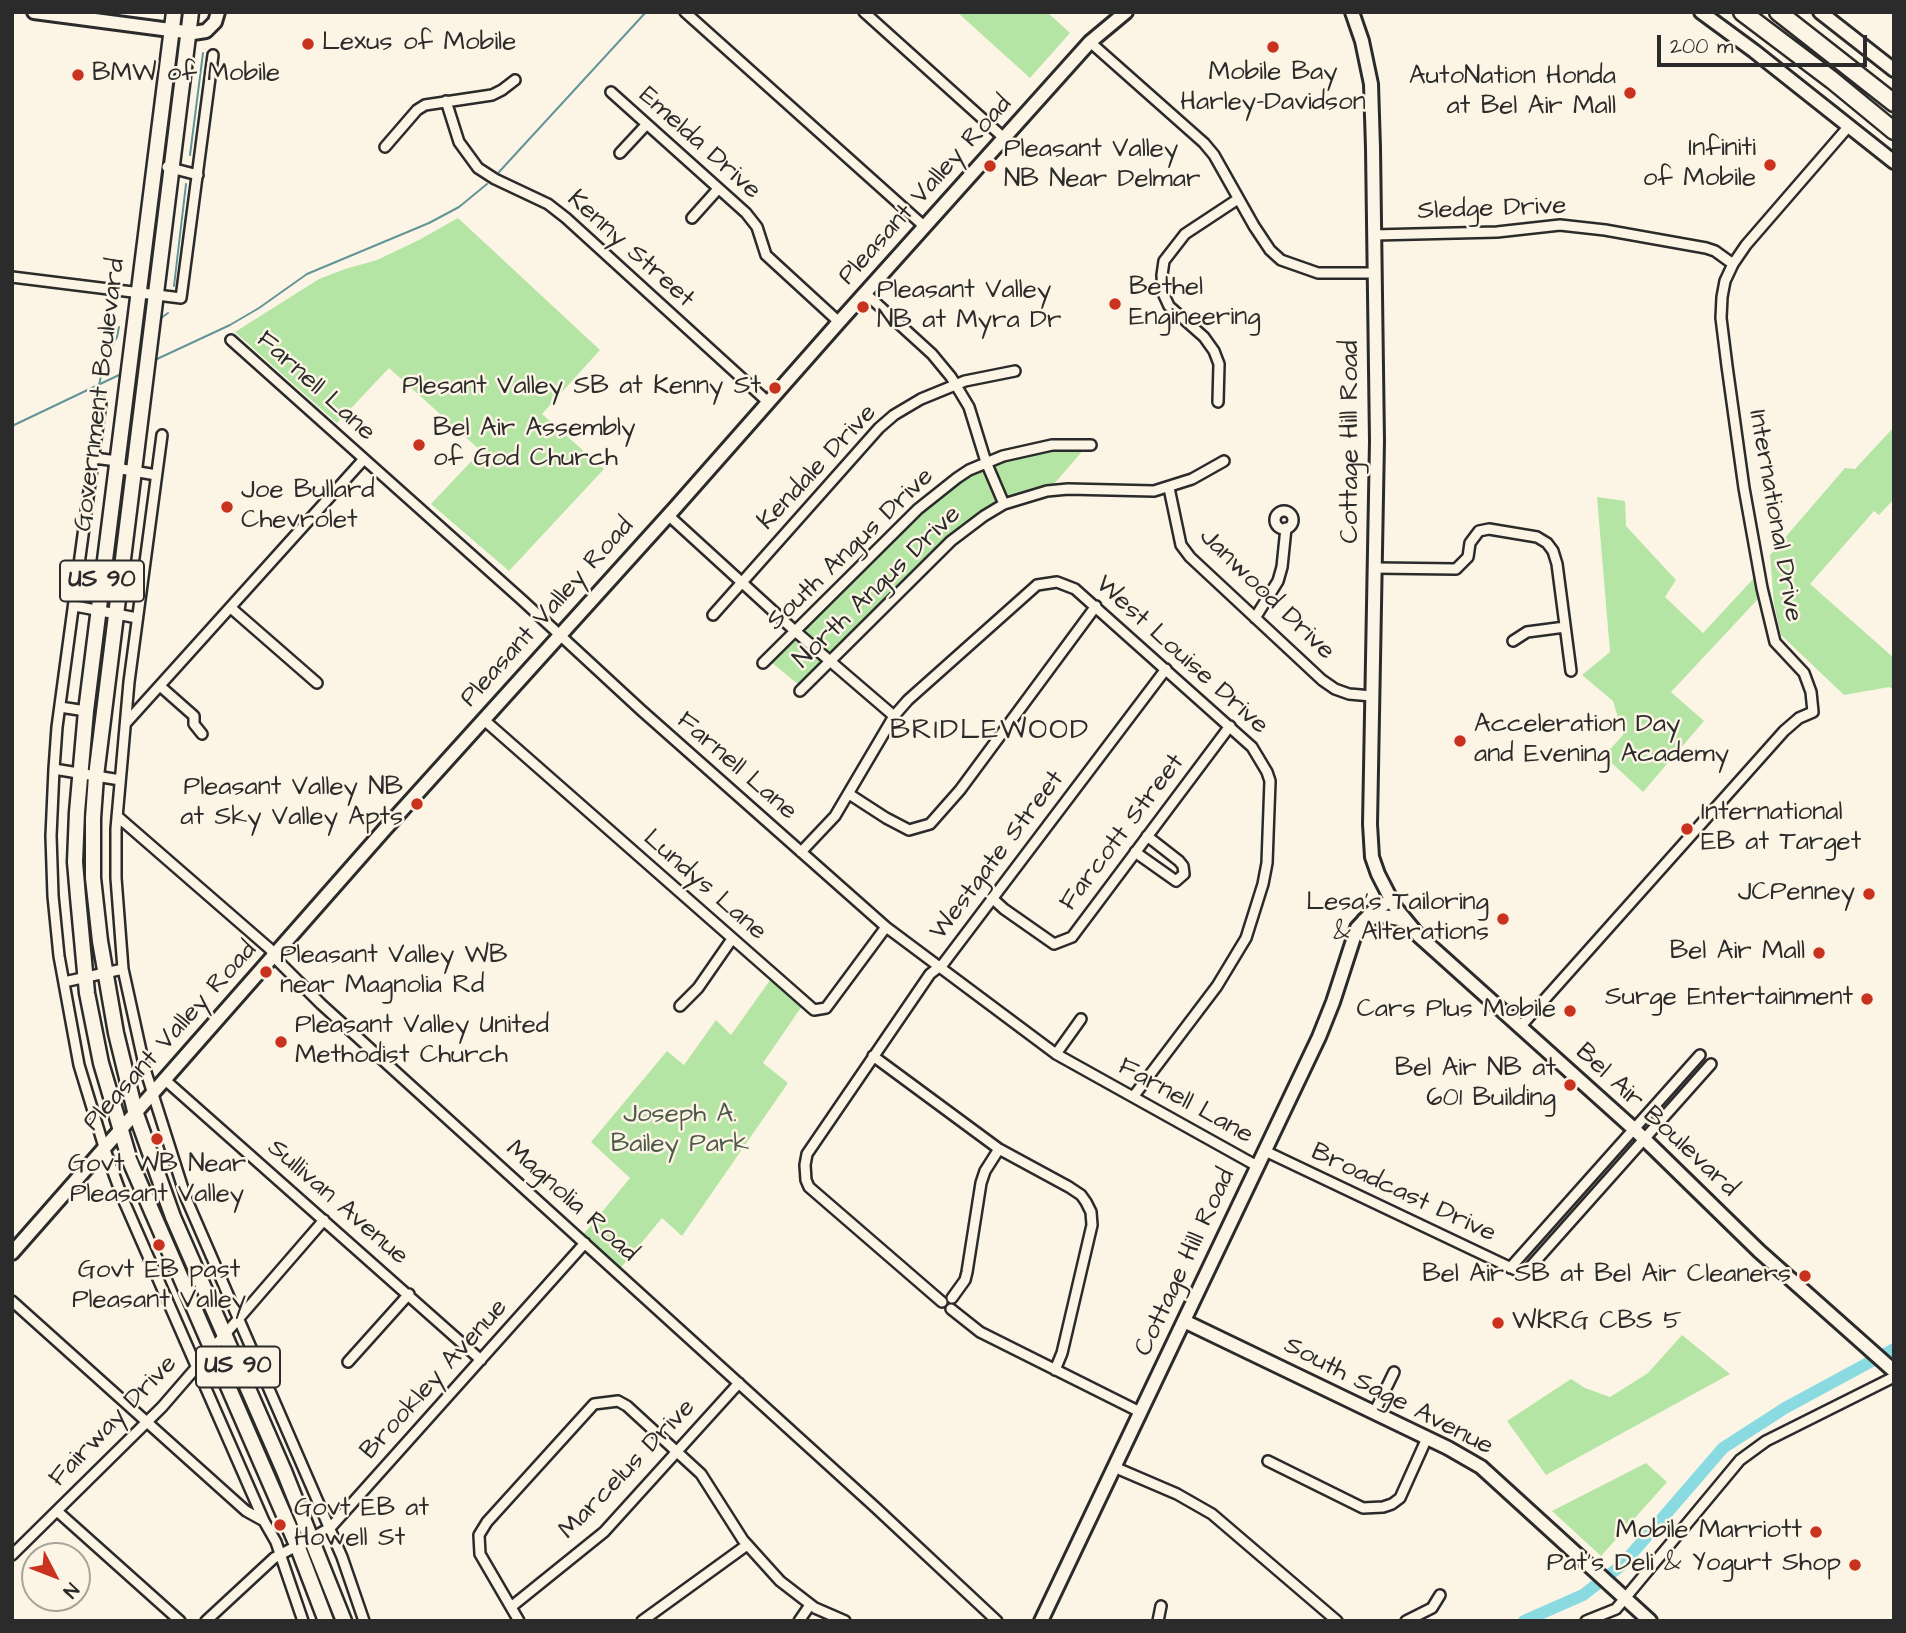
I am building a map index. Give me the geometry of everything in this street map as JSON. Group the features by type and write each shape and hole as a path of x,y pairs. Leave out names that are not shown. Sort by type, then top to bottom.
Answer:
{"highway":[{"path":"1742,12 1894,131"},
{"path":"1778,12 1894,103"}],"main road":[{"name":"Government Boulevard","path":"174,12 116,464 80,773 75,862 86,978 101,1063 130,1161 212,1350 344,1621"},
{"name":"Government Boulevard","path":"191,12 96,776 93,878 116,1033 135,1111 173,1217 284,1471 326,1621"}],"street":[{"path":"34,12 188,33 206,31 215,22 218,12"},
{"path":"685,12 925,227"},
{"path":"864,12 1004,138"},
{"name":"Pleasant Valley Road","path":"12,1253 483,719 1090,42 1126,12"},
{"name":"Cottage Hill Road","path":"1352,12 1365,53 1371,84 1377,441 1370,843 1378,874 1391,900"},
{"path":"1701,12 1894,162"},
{"path":"1820,12 1894,70"},
{"path":"1090,42 1204,143 1214,155 1266,244 1281,260 1318,272 1374,273"},
{"path":"12,277 181,298 213,55"},
{"path":"385,147 417,110 425,105 492,94 515,80"},
{"name":"Emelda Drive","path":"611,92 746,213 757,227 766,255 839,322"},
{"name":"Kenny Street","path":"446,101 459,142 478,168 548,204 566,218 768,402"},
{"path":"621,153 646,125"},
{"path":"1733,264 1849,126"},
{"path":"155,166 198,175"},
{"path":"692,218 718,189"},
{"path":"1218,402 1219,364 1214,351 1204,337 1169,306 1163,293 1162,275 1164,261 1185,234 1238,199"},
{"name":"Sledge Drive","path":"1374,235 1497,232 1559,225 1605,230 1706,248 1733,264"},
{"name":"International Drive","path":"1520,1027 1784,731 1799,718 1813,712 1811,692 1804,673 1775,642 1756,556 1721,317 1725,281 1733,264"},
{"path":"865,293 932,354 950,377 968,407 986,463 1004,504"},
{"name":"Farnell Lane","path":"231,341 886,927 1056,1054 1257,1166"},
{"name":"Kendale Drive","path":"713,615 879,428 894,415 921,398 965,381 1015,371"},
{"path":"101,402 54,769 51,836 53,896 64,982 79,1065 123,1199 264,1521 276,1542 303,1621"},
{"path":"162,435 129,682 117,816 116,878 123,970 152,1092 186,1198 330,1528 365,1621"},
{"name":"South Angus Drive","path":"763,663 932,496 969,470 1003,456 1041,447 1091,445"},
{"path":"94,458 134,472 156,475"},
{"path":"126,723 364,459"},
{"name":"North Angus Drive","path":"800,691 951,541 1004,504 1047,491 1068,489 1154,491 1192,480 1224,461"},
{"name":"Janwood Drive","path":"1169,488 1181,545 1199,565 1335,689 1349,694 1372,696"},
{"path":"668,515 894,716"},
{"path":"1255,618 1278,581 1286,528"},
{"path":"1375,568 1456,569 1468,556 1470,544 1479,531 1489,529 1537,537 1547,543 1557,564 1571,671"},
{"name":"West Louise Drive","path":"801,852 835,816 894,716 917,691 1037,585 1057,582 1075,589 1252,747 1267,772 1270,793 1264,884 1245,938 1217,986 1133,1097"},
{"path":"75,606 137,618"},
{"path":"849,794 909,830 930,824 960,790 1096,606"},
{"path":"231,608 317,683"},
{"path":"1513,641 1527,632 1565,627"},
{"name":"Westgate Street","path":"1140,1412 980,1332 956,1315 952,1303 945,1308 942,1302 809,1187 805,1165 814,1143 930,974 938,968 992,898 1166,668"},
{"path":"108,679 129,682"},
{"path":"160,685 194,716 194,724 202,734"},
{"path":"60,707 86,710"},
{"name":"Lundys Lane","path":"483,719 814,1010 826,1008 886,927"},
{"name":"Farcott Street","path":"992,898 1054,944 1072,937 1230,726"},
{"path":"54,769 120,780"},
{"name":"Magnolia Road","path":"117,816 270,948 321,1004 997,1621"},
{"path":"1135,852 1176,881 1184,874 1179,861 1147,836"},
{"name":"Cottage Hill Road","path":"1041,1621 1320,1037 1361,921 1375,904 1378,874"},
{"path":"1361,921 1391,900"},
{"name":"Bel Air Boulevard","path":"1391,900 1418,935 1644,1138 1759,1251 1892,1372"},
{"path":"1361,921 1383,916 1405,920"},
{"path":"680,1006 698,988 732,939"},
{"path":"64,982 123,970"},
{"path":"1056,1054 1081,1019"},
{"path":"1510,1268 1700,1055"},
{"path":"873,1056 999,1149 1081,1195 1091,1212 1092,1225 1062,1353 1055,1370"},
{"path":"1559,1212 1570,1222 1711,1064"},
{"name":"Sullivan Avenue","path":"164,1079 481,1360"},
{"path":"952,1303 967,1272 981,1183 999,1149"},
{"name":"Broadcast Drive","path":"1265,1151 1524,1274 1570,1222"},
{"name":"Fairway Drive","path":"12,1555 147,1422 324,1220"},
{"name":"Brookley Avenue","path":"206,1621 280,1555 330,1528 585,1243"},
{"path":"348,1362 409,1294"},
{"path":"12,1301 246,1511 264,1521"},
{"name":"South Sage Avenue","path":"1184,1321 1427,1438 1481,1467 1650,1621"},
{"path":"1374,1412 1394,1372"},
{"path":"1586,1621 1616,1609 1740,1460 1766,1441 1892,1372"},
{"name":"Marcelus Drive","path":"511,1607 604,1532 739,1383"},
{"path":"519,1621 480,1554 479,1535 485,1524 596,1403 618,1401 627,1406 701,1474 747,1545 780,1581 810,1605 845,1621"},
{"path":"1269,1461 1363,1508 1382,1507 1400,1498 1427,1438"},
{"path":"1114,1467 1177,1494 1212,1514 1336,1621"},
{"path":"57,1511 180,1621"},
{"path":"642,1621 747,1545"},
{"path":"1406,1621 1432,1608 1440,1595"},
{"path":"799,1621 810,1605"},
{"path":"1158,1621 1161,1606"}],"green space":[{"path":"957,12 1047,12 1070,33 1030,78"},
{"path":"458,218 600,350 542,414 604,469 509,571 431,504 481,451 389,368 337,423 235,332 319,279 377,260"},
{"path":"1894,427 1894,499 1879,515 1874,511 1810,584 1894,658 1894,689 1889,687 1844,695 1781,635 1774,605 1770,555 1845,468 1855,469"},
{"path":"1086,447 1054,484 1020,493 992,505 961,527 799,685 771,662 932,501 972,474 1007,459 1031,452"},
{"path":"1597,497 1625,501 1626,526 1676,580 1665,597 1703,633 1754,578 1758,599 1671,692 1704,721 1643,792 1604,756 1623,735 1613,701 1582,675 1610,652"},
{"name":"Joseph A. Bailey Park","path":"773,976 804,1003 763,1063 788,1083 682,1236 662,1218 619,1270 582,1236 630,1178 591,1142 667,1051 684,1065 716,1020 731,1035"},
{"path":"1682,1335 1730,1374 1546,1475 1507,1421 1571,1379 1585,1388 1610,1397 1648,1373"},
{"path":"1646,1463 1667,1482 1601,1556 1552,1511"}],"waterway":[{"path":"499,172 646,12"},
{"path":"190,155 203,53"},
{"path":"174,286 186,184"},
{"path":"157,359 230,325 307,274 429,223 459,207 487,184"},
{"path":"161,318 168,313"},
{"path":"99,385 105,358 117,337 119,327"},
{"path":"12,426 119,375"},
{"path":"1524,1621 1583,1595 1622,1565 1723,1448 1785,1408 1894,1349"}],"place":[{"name":"Lexus of Mobile","path":"308,44"},
{"name":"Mobile Bay Harley-Davidson","path":"1273,47"},
{"name":"BMW of Mobile","path":"78,75"},
{"name":"AutoNation Honda at Bel Air Mall","path":"1630,93"},
{"name":"Infiniti of Mobile","path":"1770,165"},
{"name":"Pleasant Valley NB Near Delmar","path":"990,166"},
{"name":"Bethel Engineering","path":"1115,304"},
{"name":"Pleasant Valley NB at Myra Dr","path":"863,307"},
{"name":"Plesant Valley SB at Kenny St","path":"775,388"},
{"name":"Bel Air Assembly of God Church","path":"419,445"},
{"name":"Joe Bullard Chevrolet","path":"227,507"},
{"name":"Acceleration Day and Evening Academy","path":"1460,741"},
{"name":"Pleasant Valley NB at Sky Valley Apts","path":"417,804"},
{"name":"International EB at Target","path":"1687,829"},
{"name":"JCPenney","path":"1869,894"},
{"name":"Lesa's Tailoring & Alterations","path":"1503,919"},
{"name":"Bel Air Mall","path":"1819,953"},
{"name":"Pleasant Valley WB near Magnolia Rd","path":"266,972"},
{"name":"Surge Entertainment","path":"1867,999"},
{"name":"Cars Plus Mobile","path":"1570,1011"},
{"name":"Pleasant Valley United Methodist Church","path":"281,1042"},
{"name":"Bel Air NB at 601 Building","path":"1570,1085"},
{"name":"Govt WB Near Pleasant Valley","path":"157,1139"},
{"name":"Govt EB past Pleasant Valley","path":"159,1245"},
{"name":"Bel Air SB at Bel Air Cleaners","path":"1805,1276"},
{"name":"WKRG CBS 5","path":"1498,1323"},
{"name":"Govt EB at Howell St","path":"280,1525"},
{"name":"Mobile Marriott","path":"1816,1532"},
{"name":"Pat's Deli & Yogurt Shop","path":"1855,1565"}],"district":[{"name":"BRIDLEWOOD","path":"990,732"}]}
